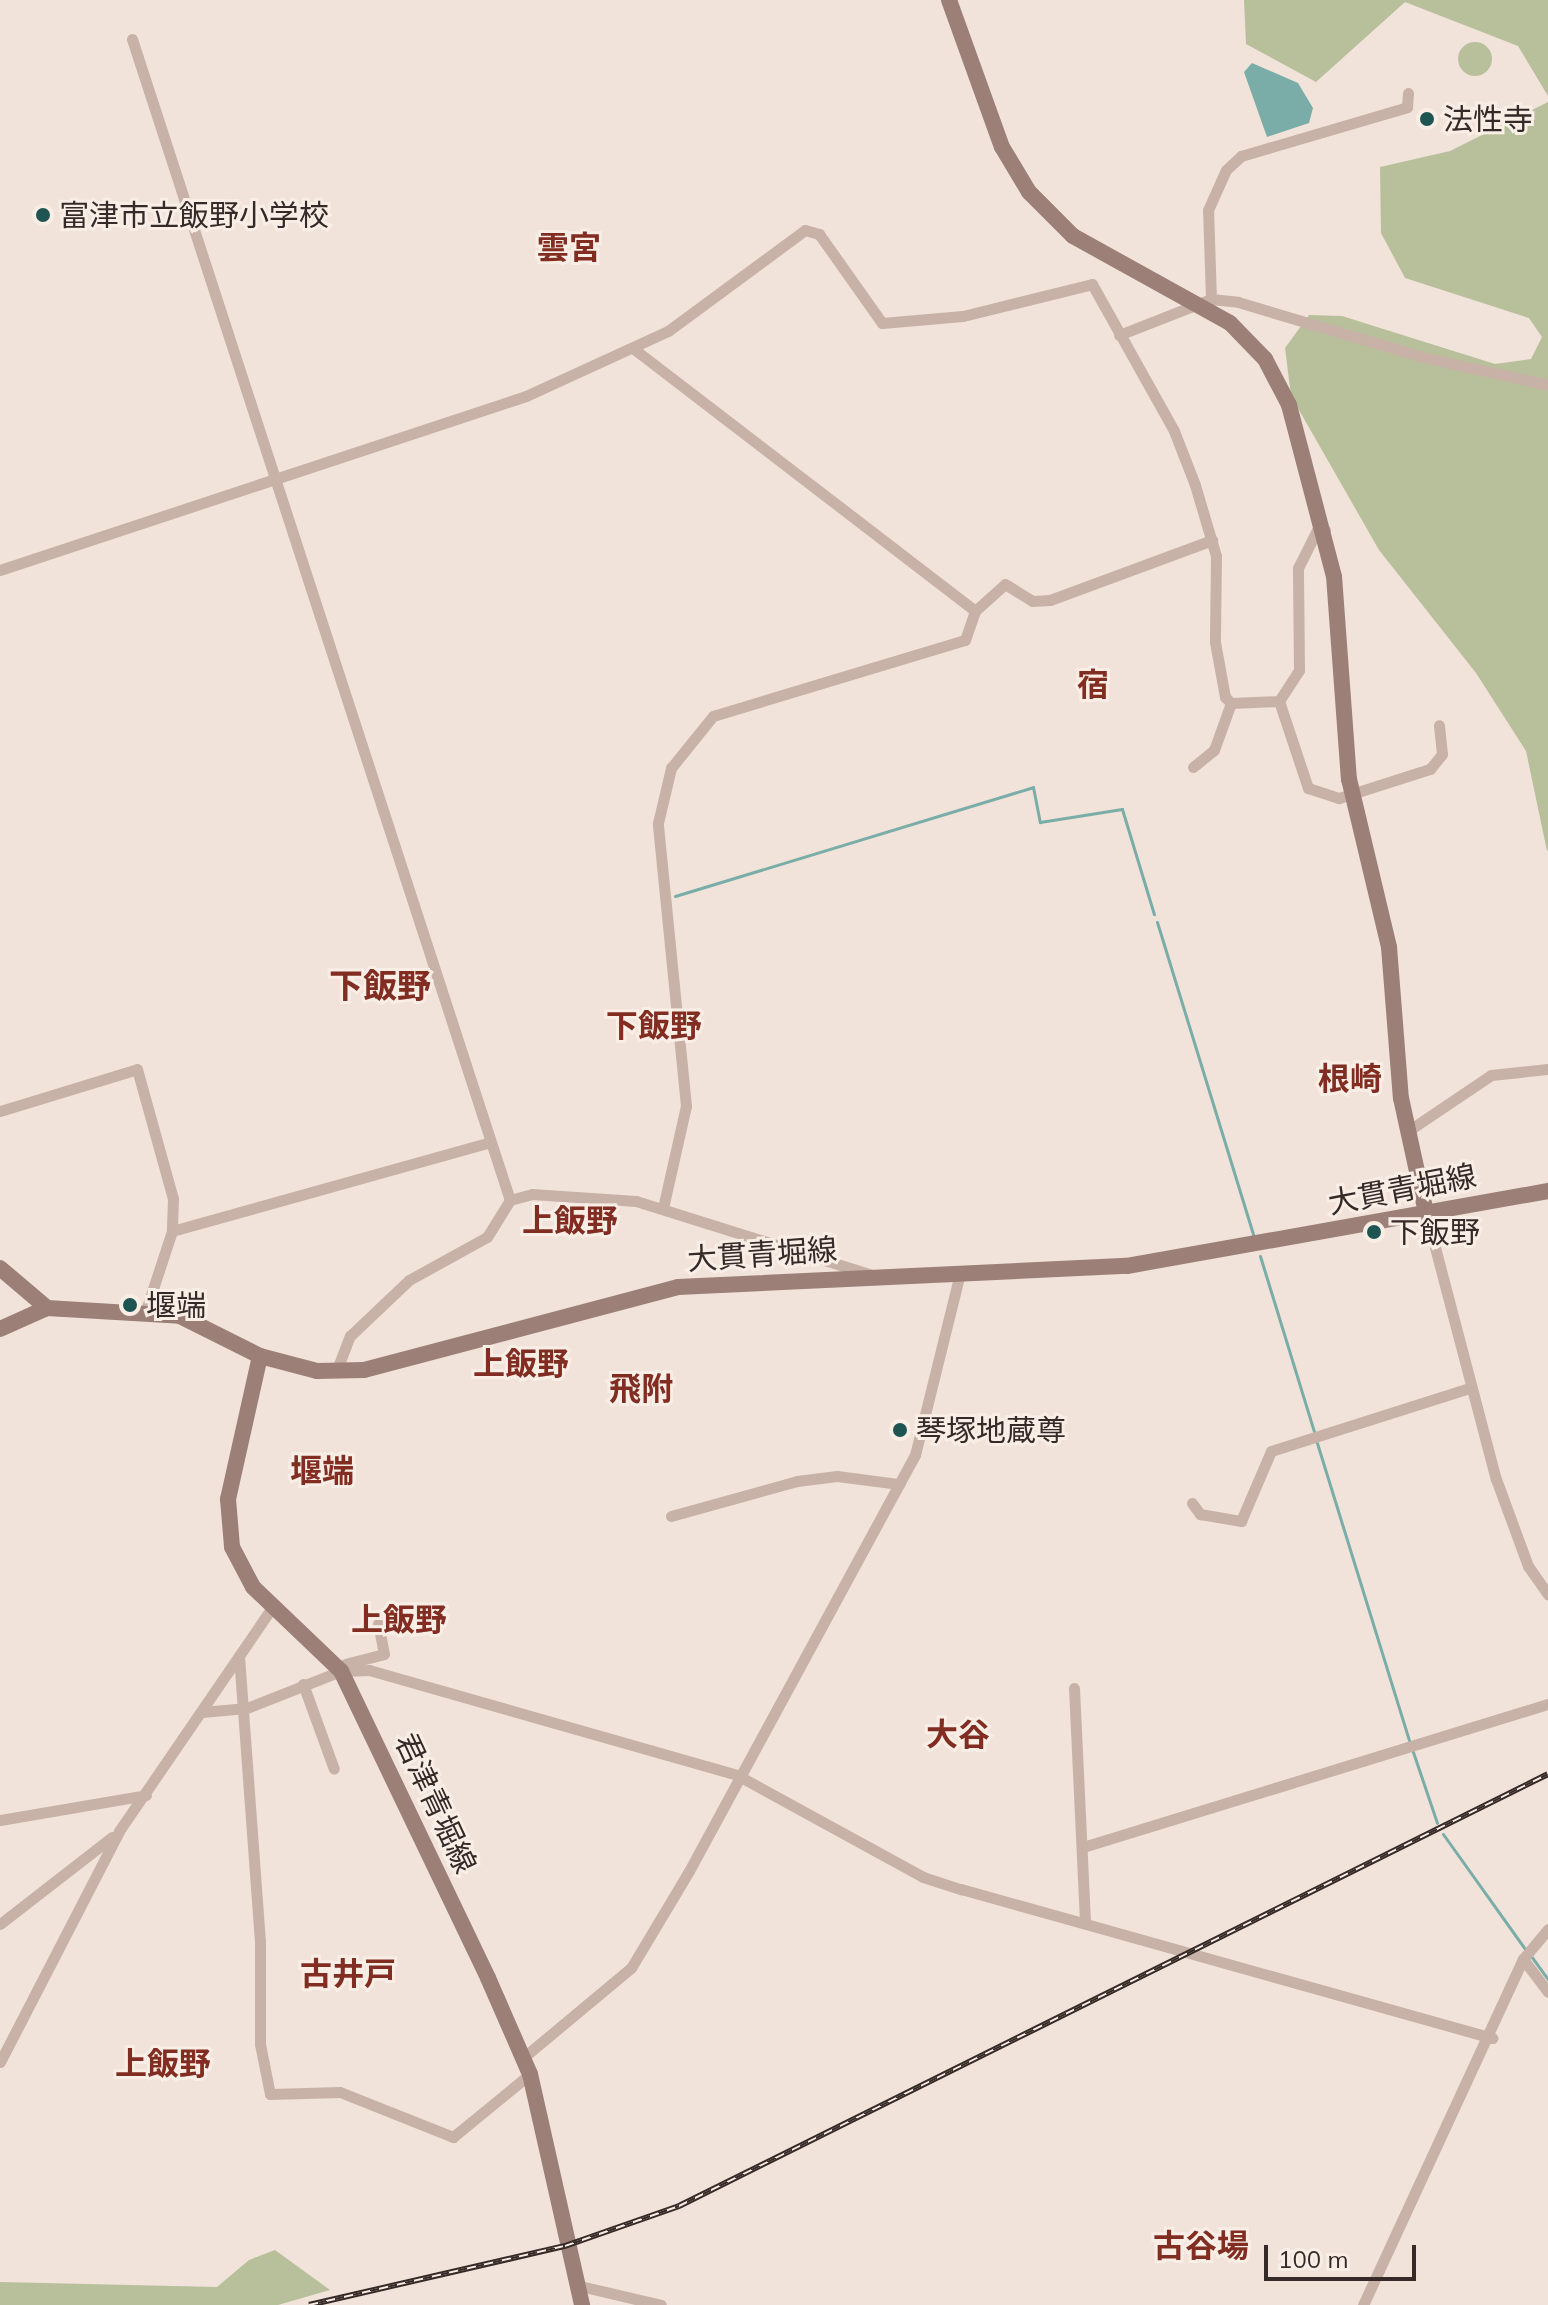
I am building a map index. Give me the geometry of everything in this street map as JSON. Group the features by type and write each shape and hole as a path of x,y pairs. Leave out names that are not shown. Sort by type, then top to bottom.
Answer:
{"main road":[{"path":"949,0 1002,147 1029,192 1093,249 1207,301 1250,342 1280,384 1326,530 1352,796 1389,947 1408,1131 1426,1213"},
{"name":"大貫青堀線","path":"0,1329 47,1308 145,1313 189,1320 260,1356 336,1372 409,1363 678,1287 1142,1265 1548,1191"},
{"path":"0,1268 47,1308"},
{"name":"君津青堀線","path":"260,1356 227,1519 245,1576 339,1668 527,2065 582,2305"}],"street":[{"path":"132,39 272,479 510,1200"},
{"path":"1207,301 1208,210 1226,170 1241,156 1407,107 1408,93"},
{"path":"0,570 526,396 634,349 686,320 805,230 825,241 882,323 963,316 1092,284 1174,431 1212,540 1218,670 1231,703 1214,750 1193,767"},
{"path":"1119,335 1207,301 1271,307 1422,357 1548,385"},
{"path":"634,349 975,611"},
{"path":"1279,701 1299,670 1298,568 1317,530 1326,530"},
{"path":"663,1208 686,1106 658,823 671,768 713,716 965,640 975,611 1005,584 1032,601 1050,600 1212,540"},
{"path":"1231,703 1279,701"},
{"path":"1279,701 1308,788 1352,796 1436,765 1443,750 1439,725"},
{"path":"0,1111 137,1069 173,1199 172,1231 145,1313"},
{"path":"1408,1131 1491,1075 1548,1069"},
{"path":"172,1231 490,1142"},
{"path":"510,1200 567,1193 663,1208 876,1276"},
{"path":"336,1372 350,1336 409,1280 487,1237 510,1200"},
{"path":"1426,1213 1470,1388 1512,1526 1548,1595"},
{"path":"239,1656 247,1708 260,2044 270,2094 340,2092 453,2137 631,1968 915,1455 960,1273"},
{"path":"1192,1503 1200,1514 1241,1521 1271,1451 1470,1388"},
{"path":"671,1516 811,1479 899,1484"},
{"path":"0,2062 119,1831 274,1605"},
{"path":"202,1712 247,1708 339,1668 382,1657 378,1624"},
{"path":"339,1668 369,1670 737,1775 923,1877 1085,1920 1492,2038"},
{"path":"303,1684 334,1769"},
{"path":"1074,1688 1085,1920"},
{"path":"1083,1847 1548,1704"},
{"path":"0,1820 146,1795"},
{"path":"0,1924 119,1831"},
{"path":"1363,2305 1492,2038 1523,1959 1548,1929"},
{"path":"1523,1959 1548,1992"},
{"path":"580,2286 661,2305"}],"green space":[{"path":"1244,0 1548,0 1548,96 1518,46 1405,2 1316,82 1246,44"},
{"path":"1475,42 1487,47 1492,59 1487,71 1475,76 1463,71 1458,59 1463,47"},
{"path":"1548,102 1547,851 1526,751 1476,673 1379,550 1291,396 1285,348 1309,315 1342,316 1495,364 1531,359 1542,337 1529,318 1405,278 1381,233 1380,167 1450,151"},
{"path":"275,2250 330,2290 278,2305 0,2305 0,2282 217,2287 249,2260"}],"water":[{"path":"1252,63 1298,83 1313,108 1309,123 1267,137 1244,72"}],"waterway":[{"path":"675,896 1033,787 1040,822 1122,809 1154,914"},
{"path":"1157,922 1253,1235"},
{"path":"1260,1256 1314,1432"},
{"path":"1317,1443 1409,1740"},
{"path":"1412,1749 1437,1823"},
{"path":"1443,1834 1525,1949"},
{"path":"1531,1956 1548,1979"}],"railway":[{"path":"309,2305 565,2246 679,2206 1548,1774"}],"place":[{"name":"法性寺","path":"1427,119"},
{"name":"富津市立飯野小学校","path":"43,215"},
{"name":"下飯野","path":"1374,1232"},
{"name":"堰端","path":"130,1305"},
{"name":"琴塚地蔵尊","path":"900,1430"}],"district":[{"name":"雲宮","path":"569,247"},
{"name":"宿","path":"1093,684"},
{"name":"下飯野","path":"380,986"},
{"name":"下飯野","path":"654,1025"},
{"name":"根崎","path":"1350,1078"},
{"name":"上飯野","path":"570,1220"},
{"name":"上飯野","path":"521,1363"},
{"name":"飛附","path":"641,1388"},
{"name":"堰端","path":"322,1470"},
{"name":"上飯野","path":"399,1619"},
{"name":"大谷","path":"958,1734"},
{"name":"古井戸","path":"348,1973"},
{"name":"上飯野","path":"163,2063"},
{"name":"古谷場","path":"1201,2245"}]}
